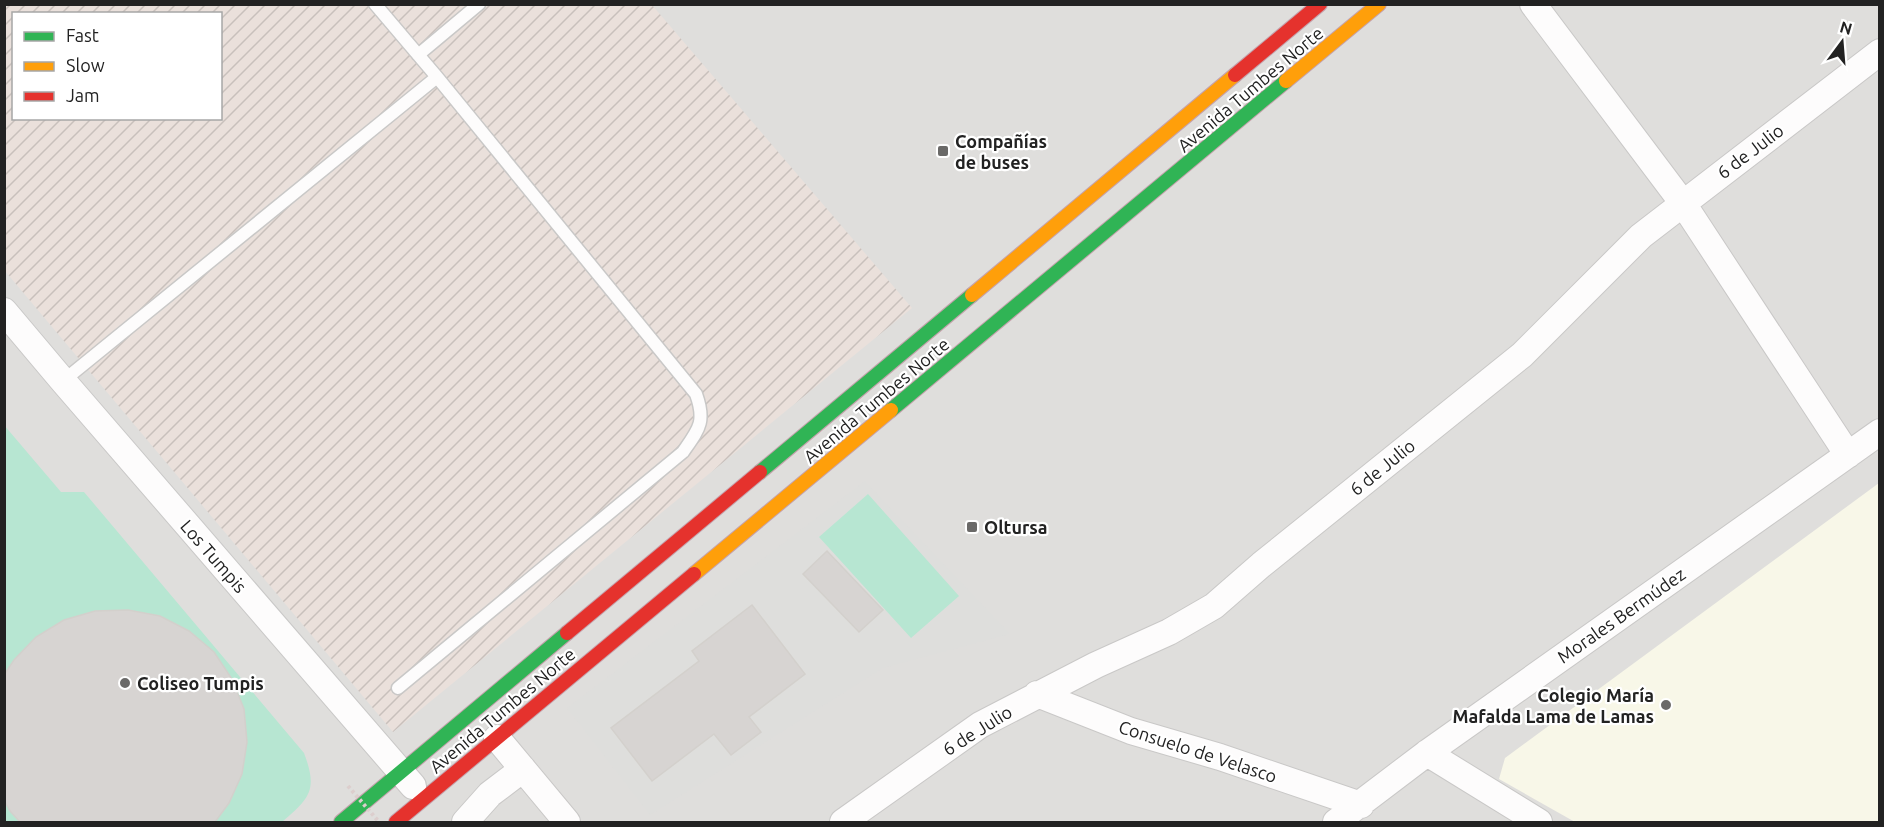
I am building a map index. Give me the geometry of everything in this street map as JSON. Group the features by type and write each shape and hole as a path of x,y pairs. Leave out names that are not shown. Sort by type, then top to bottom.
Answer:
{"highway":[{"name":"Avenida Tumbes Norte","path":"341,822 1320,4"},
{"name":"Avenida Tumbes Norte","path":"396,822 1379,4"}],"street":[{"path":"1533,4 1682,202 1848,455"},
{"name":"6 de Julio","path":"843,822 980,724 1037,694 1169,632 1214,606 1261,565 1522,355 1641,236 1682,202 1880,52"},
{"name":"Los Tumpis","path":"4,311 424,799"},
{"name":"Morales Bermúdez","path":"1336,822 1427,753 1880,432"},
{"name":"Consuelo de Velasco","path":"1037,694 1131,732 1221,757 1361,805"},
{"path":"497,738 567,822"},
{"path":"1427,753 1539,822"},
{"path":"465,822 490,794 523,769"}],"lane":[{"path":"375,4 696,394 703,411 698,430 683,453 398,688"},
{"path":"418,55 479,4"},
{"path":"63,381 437,77"}],"path":[{"path":"348,786 379,822"}],"shaded area":[{"path":"4,5 652,5 912,308 393,732 5,271"},
{"path":"5,5 1879,5 1879,822 5,822"},
{"path":"865,481 1010,634 883,668 650,815 567,708"},
{"path":"1879,483 1879,822 1575,822 1499,779 1505,758"}],"green space":[{"name":"Coliseo Tumpis","path":"4,425 61,492 84,492 304,753 310,776 309,792 299,806 282,822 5,822"},
{"path":"868,494 959,596 911,638 819,537"}],"building":[{"path":"827,551 883,610 859,632 803,574"},
{"path":"752,605 805,674 749,717 761,732 731,755 714,734 652,781 611,728 699,661 692,651"},
{"name":"Coliseo Tumpis","path":"128,610 160,616 189,631 214,652 232,679 244,709 247,742 242,774 229,803 215,822 20,822 4,800 4,675 14,660 36,637 64,620 95,611"}],"traffic: fast":[{"path":"891,410 1286,81"},
{"path":"760,472 972,295"},
{"path":"341,822 567,633"}],"traffic: slow":[{"path":"1286,81 1379,4"},
{"path":"972,295 1235,75"},
{"path":"694,574 891,410"}],"traffic: jam":[{"path":"1235,75 1320,4"},
{"path":"567,633 760,472"},
{"path":"396,822 694,574"}],"place":[{"name":"Compañías de buses","path":"943,151"},
{"name":"Oltursa","path":"972,527"},
{"name":"Coliseo Tumpis","path":"125,683"},
{"name":"Colegio María Mafalda Lama de Lamas","path":"1666,705"}]}
